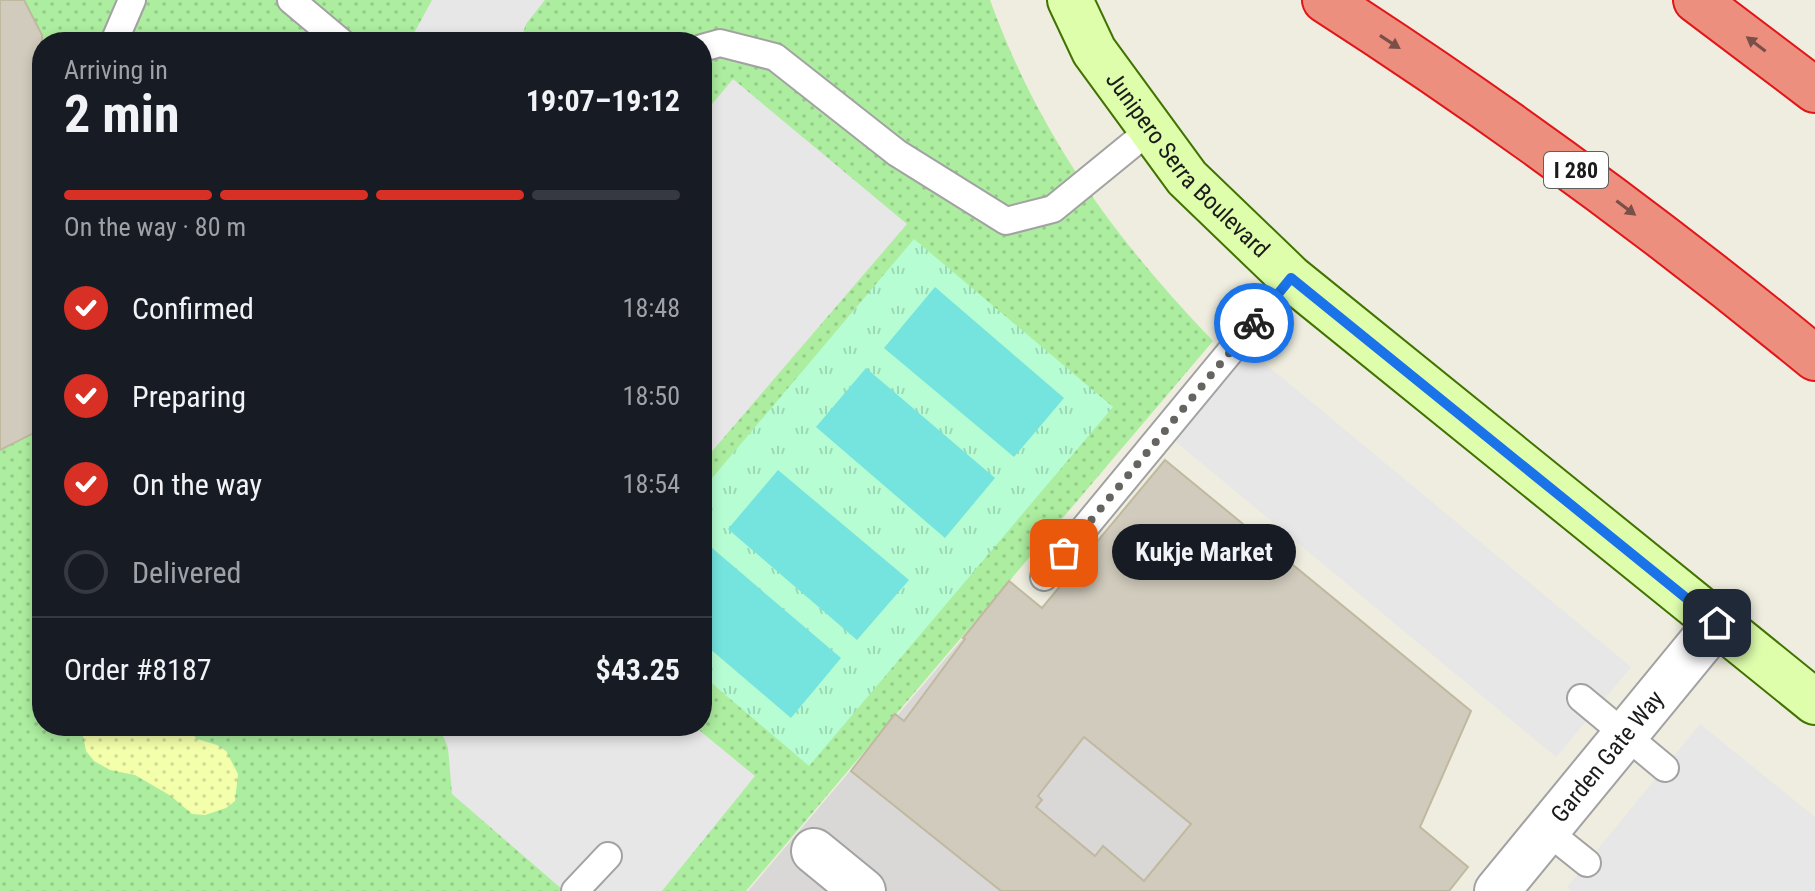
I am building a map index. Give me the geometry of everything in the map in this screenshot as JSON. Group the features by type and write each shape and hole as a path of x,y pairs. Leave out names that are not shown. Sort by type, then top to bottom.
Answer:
{"highway":[{"name":"I 280","path":"1325,0 1562,160 1716,277 1815,358"},
{"path":"1696,0 1815,90"}],"main road":[{"name":"Junipero Serra Boulevard","path":"1070,0 1094,51 1187,178 1291,278 1815,702"}],"street":[{"name":"Garden Gate Way","path":"1497,891 1717,623"},
{"path":"814,851 863,891"}],"lane":[{"path":"118,32 132,0"},
{"path":"291,0 329,32"},
{"path":"712,45 720,43 775,57 897,153 1006,221 1053,209 1151,129"},
{"path":"1044,577 1291,278"},
{"path":"1581,698 1665,768"},
{"path":"1547,831 1587,863"},
{"path":"575,891 608,856"}],"shaded area":[{"path":"0,0 990,0 1032,96 1083,182 1143,263 1213,341 746,891 0,891"},
{"path":"432,0 545,0 523,32 415,32"},
{"path":"733,79 907,224 712,451 712,104"},
{"path":"935,287 1064,398 1014,457 884,348"},
{"path":"1239,342 1631,667 1556,757 1164,432"},
{"path":"866,368 995,478 945,538 816,427"},
{"path":"778,470 909,580 857,640 728,529"},
{"path":"712,548 841,658 791,718 712,651"},
{"path":"963,638 1276,891 748,891"},
{"path":"1700,724 1815,817 1815,891 1571,891 1567,887"},
{"path":"443,736 706,736 755,776 662,891 564,891 452,794 448,748"}],"sand":[{"path":"83,736 194,736 226,751 238,774 235,801 226,808 205,815 192,814 171,796 135,775 110,770 94,761 86,751"}],"green space":[{"path":"914,239 1113,407 809,766 712,684 712,478"}],"building":[{"path":"0,0 24,0 40,32 32,32 32,434 0,450"},
{"path":"1165,460 1471,711 1420,827 1468,867 1449,891 1001,891 851,771 895,714 904,721 963,638 1009,581 1042,608","holes":["1084,737 1191,824 1144,881 1103,846 1095,856 1036,807 1042,800 1038,796"]}],"way so far":[{"path":"1064,553 1254,323"}],"place":[{"name":"Kukje Market","path":"1064,553"}],"route":[{"path":"1254,323 1291,278 1717,623"}]}
